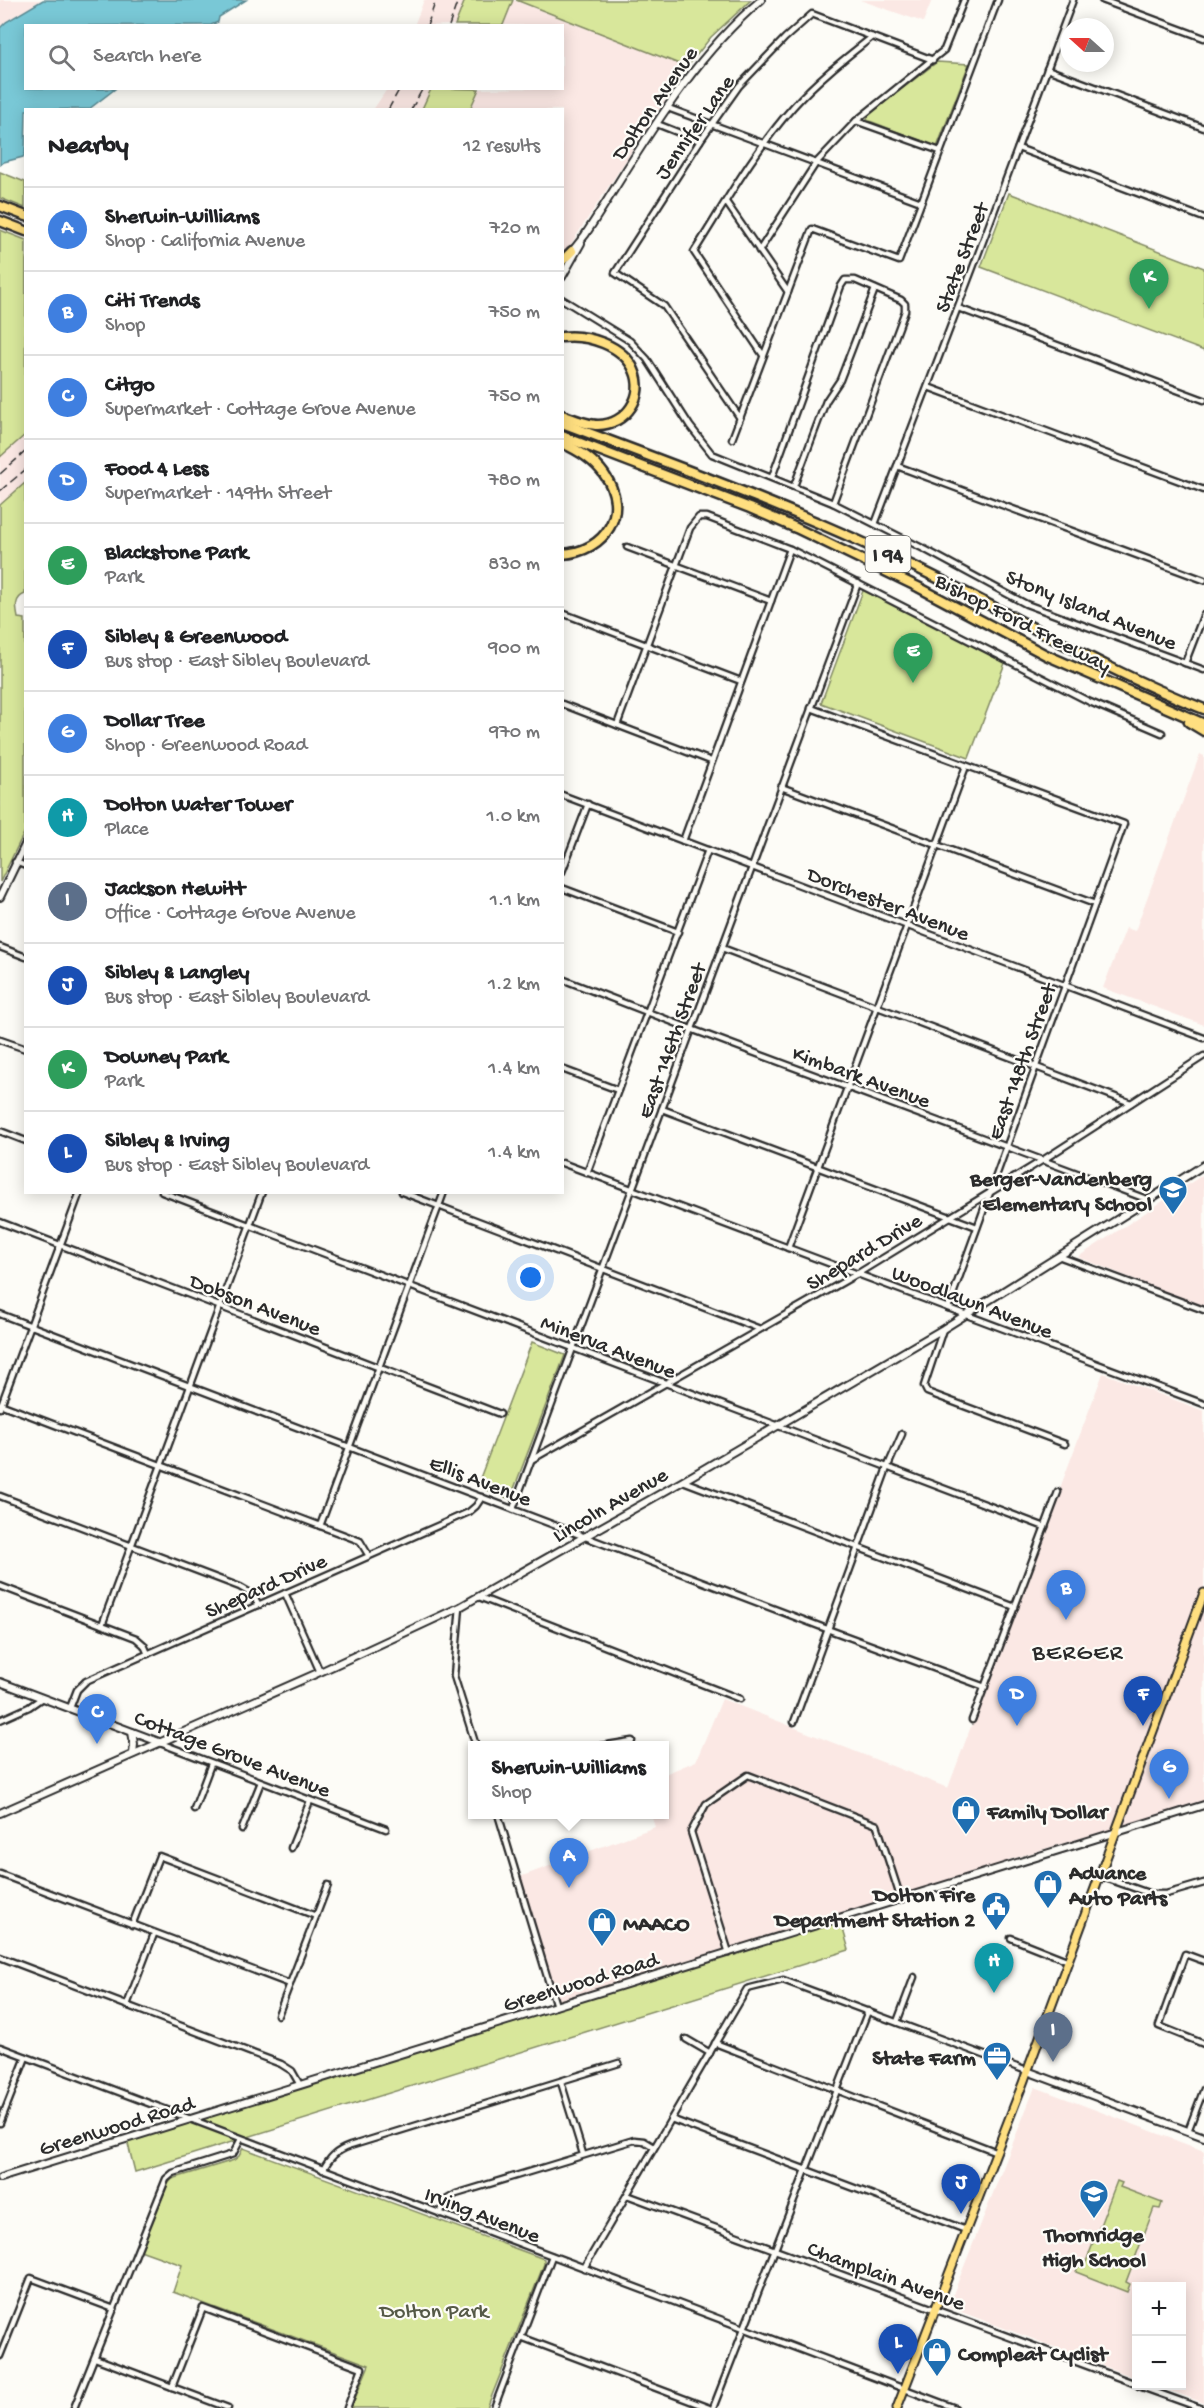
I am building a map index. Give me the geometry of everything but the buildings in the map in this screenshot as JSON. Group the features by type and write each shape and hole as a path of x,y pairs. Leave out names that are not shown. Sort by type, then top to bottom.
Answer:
{"highway":[{"path":"0,206 24,215"},
{"path":"0,221 24,230"},
{"path":"564,261 572,251"},
{"path":"564,337 576,336 594,340 611,348 628,360 635,371 637,382 637,396 632,408 622,418 609,424 596,425 564,416"},
{"name":"Bishop Ford Freeway","path":"564,424 770,501 827,526 917,568 1098,663 1204,708"},
{"name":"Bishop Ford Freeway","path":"564,437 796,528 918,587 1046,655 1204,724"},
{"path":"564,444 594,463 605,475 611,488 615,513 606,534 597,543 583,552 564,554"},
{"path":"1168,710 1204,731"}],"main road":[{"path":"897,2408 997,2152 1203,1597"}],"street":[{"name":"Dolton Avenue","path":"572,251 585,235 668,108 710,51 761,0"},
{"path":"759,251 816,163 856,121 944,50 964,0"},
{"path":"732,439 812,229 899,261 998,0"},
{"name":"State Street","path":"875,524 1073,0"},
{"path":"1102,0 1204,38"},
{"name":"Jennifer Lane","path":"740,418 664,306 615,273 700,141 739,86 784,38 812,14 933,60"},
{"path":"763,355 694,252 764,144 793,107 827,73 872,37"},
{"path":"1047,69 1204,128"},
{"path":"668,108 921,202"},
{"path":"856,121 940,151"},
{"path":"657,124 700,141"},
{"path":"1018,148 1204,218"},
{"path":"726,202 788,292"},
{"name":"Dolton Avenue","path":"564,274 585,235"},
{"path":"772,477 814,354 841,286 845,280 855,280 901,300 905,304 905,311 833,503"},
{"path":"794,486 826,401 840,380 875,289"},
{"name":"Stony Island Avenue","path":"564,300 630,341 646,359 690,426 712,454 833,503 1026,604 1204,670"},
{"path":"958,308 1204,400"},
{"path":"928,387 1204,490"},
{"path":"897,466 1204,580"},
{"path":"618,725 690,528 699,517 711,518 790,549 1079,697 1162,733"},
{"path":"627,547 771,601"},
{"path":"683,841 790,549"},
{"name":"East 146th Street","path":"513,1509 858,583"},
{"path":"1185,663 1204,614"},
{"path":"564,615 741,681"},
{"path":"564,705 711,761"},
{"path":"788,1248 966,766 811,708"},
{"name":"East 148th Street","path":"948,1308 1124,824 966,766"},
{"path":"782,787 1095,904"},
{"name":"Dorchester Avenue","path":"564,796 1204,1038"},
{"path":"564,867 588,804"},
{"path":"0,897 24,846"},
{"path":"587,1173 708,850"},
{"path":"15,862 24,865"},
{"path":"564,889 678,932"},
{"path":"0,947 24,956"},
{"path":"722,948 1131,1103"},
{"name":"Kimbark Avenue","path":"564,980 1150,1200"},
{"path":"0,1040 24,1048"},
{"name":"Shepard Drive","path":"531,1460 857,1274 1043,1160 1204,1056"},
{"path":"564,1071 618,1090"},
{"path":"662,1109 977,1227"},
{"path":"0,1131 24,1140"},
{"name":"Woodlawn Avenue","path":"564,1164 1204,1404"},
{"name":"Lincoln Avenue","path":"0,1813 320,1672 479,1597 967,1315 1204,1166"},
{"path":"79,1194 0,1406 360,1541 369,1556"},
{"name":"Minerva Avenue","path":"167,1194 776,1427 1045,1527"},
{"path":"102,1625 261,1194"},
{"path":"407,1194 760,1329"},
{"path":"320,1526 443,1194"},
{"name":"Dobson Avenue","path":"0,1222 501,1414"},
{"path":"1061,1257 1204,1310"},
{"name":"Ellis Avenue","path":"0,1314 985,1687"},
{"path":"943,1329 924,1386 930,1395 1065,1444"},
{"path":"794,1722 887,1468 902,1434"},
{"path":"683,1481 857,1549 1015,1607"},
{"path":"972,1720 1058,1492"},
{"path":"0,1496 247,1590 259,1605"},
{"name":"Shepard Drive","path":"70,1708 77,1690 86,1681 469,1512 482,1497"},
{"path":"0,1586 136,1638 144,1645 148,1654"},
{"path":"285,1593 320,1672"},
{"path":"479,1597 741,1699"},
{"path":"460,1607 454,1676 474,1741"},
{"name":"Cottage Grove Avenue","path":"0,1682 386,1830"},
{"path":"0,1720 29,1707 42,1698"},
{"path":"132,1732 135,1744 133,1754"},
{"path":"194,1809 211,1764"},
{"path":"729,1953 691,1832 706,1803 748,1775 877,1825 902,1900"},
{"path":"242,1828 261,1782"},
{"path":"291,1848 310,1801"},
{"name":"Greenwood Road","path":"0,2178 1204,1805"},
{"path":"499,1819 556,2006"},
{"path":"132,1925 159,1856 316,1916"},
{"path":"0,1874 290,1984"},
{"path":"1100,1876 1151,1894 1166,1894 1204,1883"},
{"path":"278,2015 328,1886"},
{"path":"127,2005 154,1934"},
{"path":"1011,1938 1069,1961"},
{"path":"1204,1961 1185,1954 1159,2026 1204,2044"},
{"path":"0,1957 280,2064 292,2071 300,2085"},
{"path":"897,2022 914,1977"},
{"path":"584,2268 747,1989 783,1980 1204,2137"},
{"path":"521,2337 711,2408 868,2011"},
{"path":"686,2039 710,2053"},
{"path":"715,2043 997,2152"},
{"name":"Irving Avenue","path":"0,2047 955,2408"},
{"path":"0,2123 26,2057"},
{"path":"323,2170 330,2158 338,2151 619,2063"},
{"path":"561,2082 583,2154"},
{"path":"1188,2131 1204,2089"},
{"path":"671,2119 966,2231"},
{"path":"74,2408 165,2179 173,2173 234,2154 241,2139"},
{"path":"440,2214 446,2200 456,2194 583,2154 634,2140 644,2141 654,2147"},
{"name":"Champlain Avenue","path":"627,2195 1132,2383"},
{"path":"494,2408 552,2256"},
{"path":"0,2356 31,2278 114,2309"},
{"path":"172,2387 203,2308 362,2368 347,2408"},
{"path":"95,2358 228,2408"},
{"name":"Champlain Avenue","path":"1151,2390 1200,2408"}],"shaded area":[{"path":"0,0 43,0 0,28"},
{"path":"424,0 465,0 455,24 415,24"},
{"path":"513,0 687,67 565,253 564,108 471,108 479,90 564,90 564,24 503,24"},
{"path":"860,0 932,0 923,22"},
{"path":"386,90 431,90 422,108 374,108"},
{"path":"24,436 24,484 0,505 0,457"},
{"path":"1200,754 1204,756 1204,1025 1103,988 1126,928 1135,931"},
{"name":"Berger-Vandenberg Elementary School","path":"1204,1174 1204,1307 1078,1257"},
{"path":"1103,1373 1204,1411 1204,1801 1008,1860 1011,1866 556,2006 517,1878 655,1827 652,1819 669,1819 669,1772 696,1761 722,1699 948,1788"},
{"name":"Thornridge High School","path":"1035,2087 1204,2151 1204,2403 1168,2390 1186,2390 1186,2282 1132,2282 1132,2376 948,2307"}],"green space":[{"path":"465,0 513,0 503,24 455,24"},
{"path":"516,0 751,0 711,37 687,67"},
{"path":"937,62 969,64 937,147 867,120 868,115"},
{"path":"430,90 479,90 470,108 422,108"},
{"path":"0,172 24,182 24,208 0,198"},
{"path":"1009,193 1204,268 1204,351 981,267"},
{"path":"0,230 24,239 24,436 0,457"},
{"path":"24,484 24,594 17,601 16,607 18,618 24,619 24,833 0,882 0,505"},
{"path":"864,588 1005,663 969,758 821,703"},
{"path":"532,1342 565,1355 510,1499 477,1486"},
{"path":"840,1919 849,1950 135,2172 127,2140"},
{"name":"Dolton Park","path":"243,2148 544,2259 487,2408 351,2408 369,2365 173,2292 182,2265 140,2250 168,2184 172,2179 234,2160"},
{"path":"1117,2181 1122,2183 1120,2187 1162,2203 1160,2209 1154,2208 1126,2282 1130,2284 1127,2292 1076,2272 1078,2266 1084,2267"}],"water":[{"path":"43,0 246,0 219,17 218,22 213,24 24,24 24,90 114,90 90,108 24,108 24,155 0,165 0,28"}],"railway":[{"path":"428,24 436,0"},
{"path":"450,24 458,0"},
{"path":"389,108 399,90"},
{"path":"412,108 422,90"},
{"path":"0,474 24,453"},
{"path":"0,491 24,471"}],"place":[{"name":"Downey Park","path":"1149,309"},
{"name":"Blackstone Park","path":"913,683"},
{"name":"Berger-Vandenberg Elementary School","path":"1173,1216"},
{"name":"Citi Trends","path":"1066,1620"},
{"name":"Food 4 Less","path":"1017,1726"},
{"name":"Sibley & Greenwood","path":"1143,1726"},
{"name":"Citgo","path":"97,1744"},
{"name":"Dollar Tree","path":"1169,1799"},
{"name":"Family Dollar","path":"966,1836"},
{"name":"Sherwin-Williams","path":"569,1888"},
{"name":"Advance Auto Parts","path":"1048,1910"},
{"name":"Dolton Fire Department Station 2","path":"996,1932"},
{"name":"MAACO","path":"602,1948"},
{"name":"Dolton Water Tower","path":"994,1993"},
{"name":"Jackson Hewitt","path":"1053,2062"},
{"name":"State Farm","path":"997,2082"},
{"name":"Sibley & Langley","path":"961,2214"},
{"name":"Thornridge High School","path":"1094,2220"},
{"name":"Sibley & Irving","path":"898,2374"},
{"name":"Compleat Cyclist","path":"937,2378"}],"district":[{"name":"BERGER","path":"1078,1651"}]}
